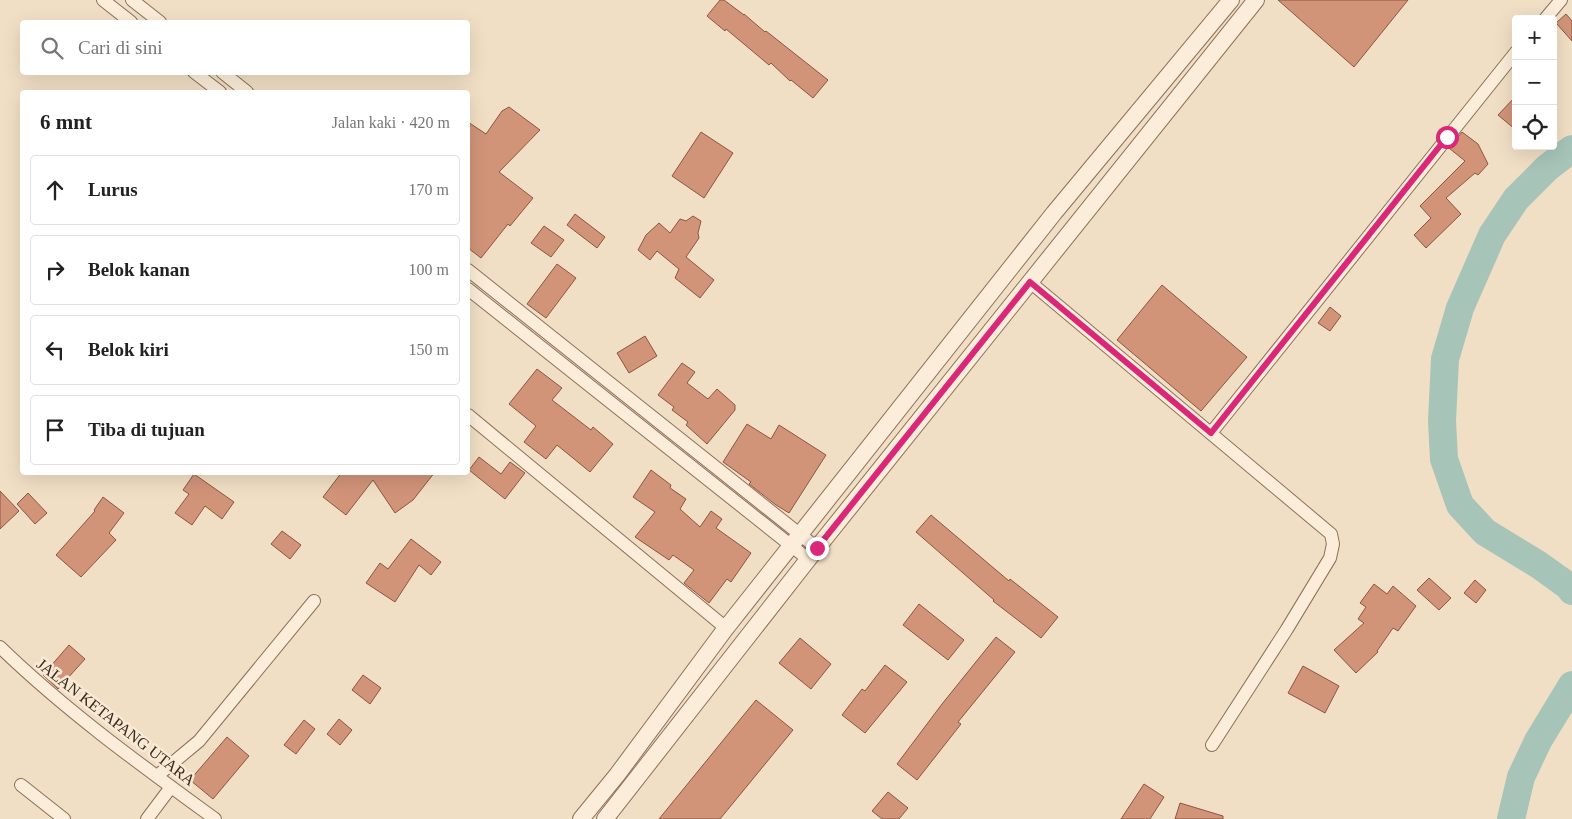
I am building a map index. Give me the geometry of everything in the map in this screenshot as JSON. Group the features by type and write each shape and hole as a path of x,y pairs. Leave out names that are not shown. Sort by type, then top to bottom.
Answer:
{"street":[{"path":"103,0 128,20"},
{"path":"132,0 157,20"},
{"path":"581,819 617,775 726,628 1054,213 1231,0"},
{"path":"605,819 813,554 1256,0"},
{"path":"1548,15 1561,0"},
{"path":"1211,433 1512,57"},
{"path":"198,75 217,90"},
{"path":"226,75 244,90"},
{"path":"470,272 795,540"},
{"path":"1030,282 1331,534 1333,544 1330,558 1212,745"},
{"path":"470,291 813,554"},
{"path":"470,417 726,628"},
{"path":"157,776 199,742 314,601"},
{"name":"JALAN KETAPANG UTARA","path":"0,647 78,716 215,819"},
{"path":"617,775 631,787"},
{"path":"21,785 64,819"},
{"path":"147,819 171,787"}],"building":[{"path":"720,0 724,0 744,14 828,80 813,98 790,81 771,63 769,65 726,29 725,31 707,16"},
{"path":"1278,0 1408,0 1354,67"},
{"path":"1566,14 1572,21 1572,41 1557,24"},
{"path":"1512,100 1512,127 1498,115"},
{"path":"509,107 540,130 499,172 533,198 510,226 508,224 481,258 470,250 470,123 486,134 502,111"},
{"path":"701,132 733,153 704,198 672,176"},
{"path":"1462,132 1478,144 1488,164 1478,175 1475,173 1446,198 1461,214 1426,248 1414,235 1431,218 1420,206 1465,161 1449,148"},
{"path":"575,214 605,237 597,248 567,225"},
{"path":"693,216 701,221 698,233 699,238 686,257 714,280 700,298 675,278 679,269 657,251 650,260 638,250 646,235 659,223 670,233 680,219 686,221"},
{"path":"544,226 564,240 551,257 531,243"},
{"path":"557,264 576,278 546,318 527,304"},
{"path":"1162,285 1247,357 1201,411 1117,340"},
{"path":"1330,307 1341,316 1330,331 1318,323"},
{"path":"645,336 657,356 629,373 617,353"},
{"path":"682,363 695,372 687,383 708,399 717,389 735,405 735,410 707,444 686,425 688,422 672,410 674,407 658,395"},
{"path":"537,369 562,388 552,400 591,430 593,427 613,444 590,472 557,445 546,459 524,442 536,426 509,404"},
{"path":"747,424 771,439 779,425 826,455 789,513 776,505 749,484 751,482 723,462"},
{"path":"479,457 501,474 510,462 525,473 505,499 470,471"},
{"path":"651,470 671,485 670,488 686,499 680,509 700,527 711,511 722,519 716,528 751,553 731,582 727,579 709,603 684,583 694,570 673,555 669,560 635,537 655,512 633,497"},
{"path":"193,475 195,475 234,502 222,519 205,506 192,525 175,513 189,494 183,490"},
{"path":"340,475 433,475 413,500 395,513 373,480 346,515 323,497"},
{"path":"0,491 19,511 0,529"},
{"path":"28,493 47,513 35,524 17,504"},
{"path":"103,497 124,513 109,533 116,540 81,577 56,555 95,511"},
{"path":"931,515 1009,581 1010,579 1058,617 1041,638 993,601 916,532"},
{"path":"282,531 301,545 290,559 271,544"},
{"path":"411,539 441,562 431,575 419,565 395,602 366,583 380,563 388,569"},
{"path":"1429,578 1451,598 1439,610 1417,590"},
{"path":"1475,580 1486,590 1476,603 1464,593"},
{"path":"1374,584 1387,594 1393,586 1416,606 1398,631 1393,628 1378,652 1356,673 1334,650 1364,623 1358,619 1366,607 1360,603"},
{"path":"919,604 964,640 948,660 903,625"},
{"path":"996,637 1015,652 958,722 961,724 917,780 897,764"},
{"path":"800,638 831,664 811,689 779,663"},
{"path":"69,645 85,659 58,689 43,675"},
{"path":"885,665 907,682 865,733 842,715 862,689 865,691"},
{"path":"1303,666 1339,686 1325,713 1288,693"},
{"path":"363,675 381,688 370,704 352,690"},
{"path":"756,700 793,730 720,819 659,819"},
{"path":"339,719 352,730 340,745 327,734"},
{"path":"304,720 315,729 296,754 284,745"},
{"path":"227,737 249,756 213,799 190,780"},
{"path":"1144,784 1164,797 1150,819 1121,819"},
{"path":"888,792 908,808 899,819 882,819 872,811"},
{"path":"1180,803 1223,816 1223,819 1175,819"}],"waterway":[{"path":"1572,149 1547,168 1516,199 1492,235 1460,308 1445,359 1442,421 1444,459 1460,505 1485,532 1539,565 1572,591"},
{"path":"1511,819 1521,777 1538,741 1572,685"}],"route":[{"path":"817,548 1030,282 1211,433 1447,137"}]}
